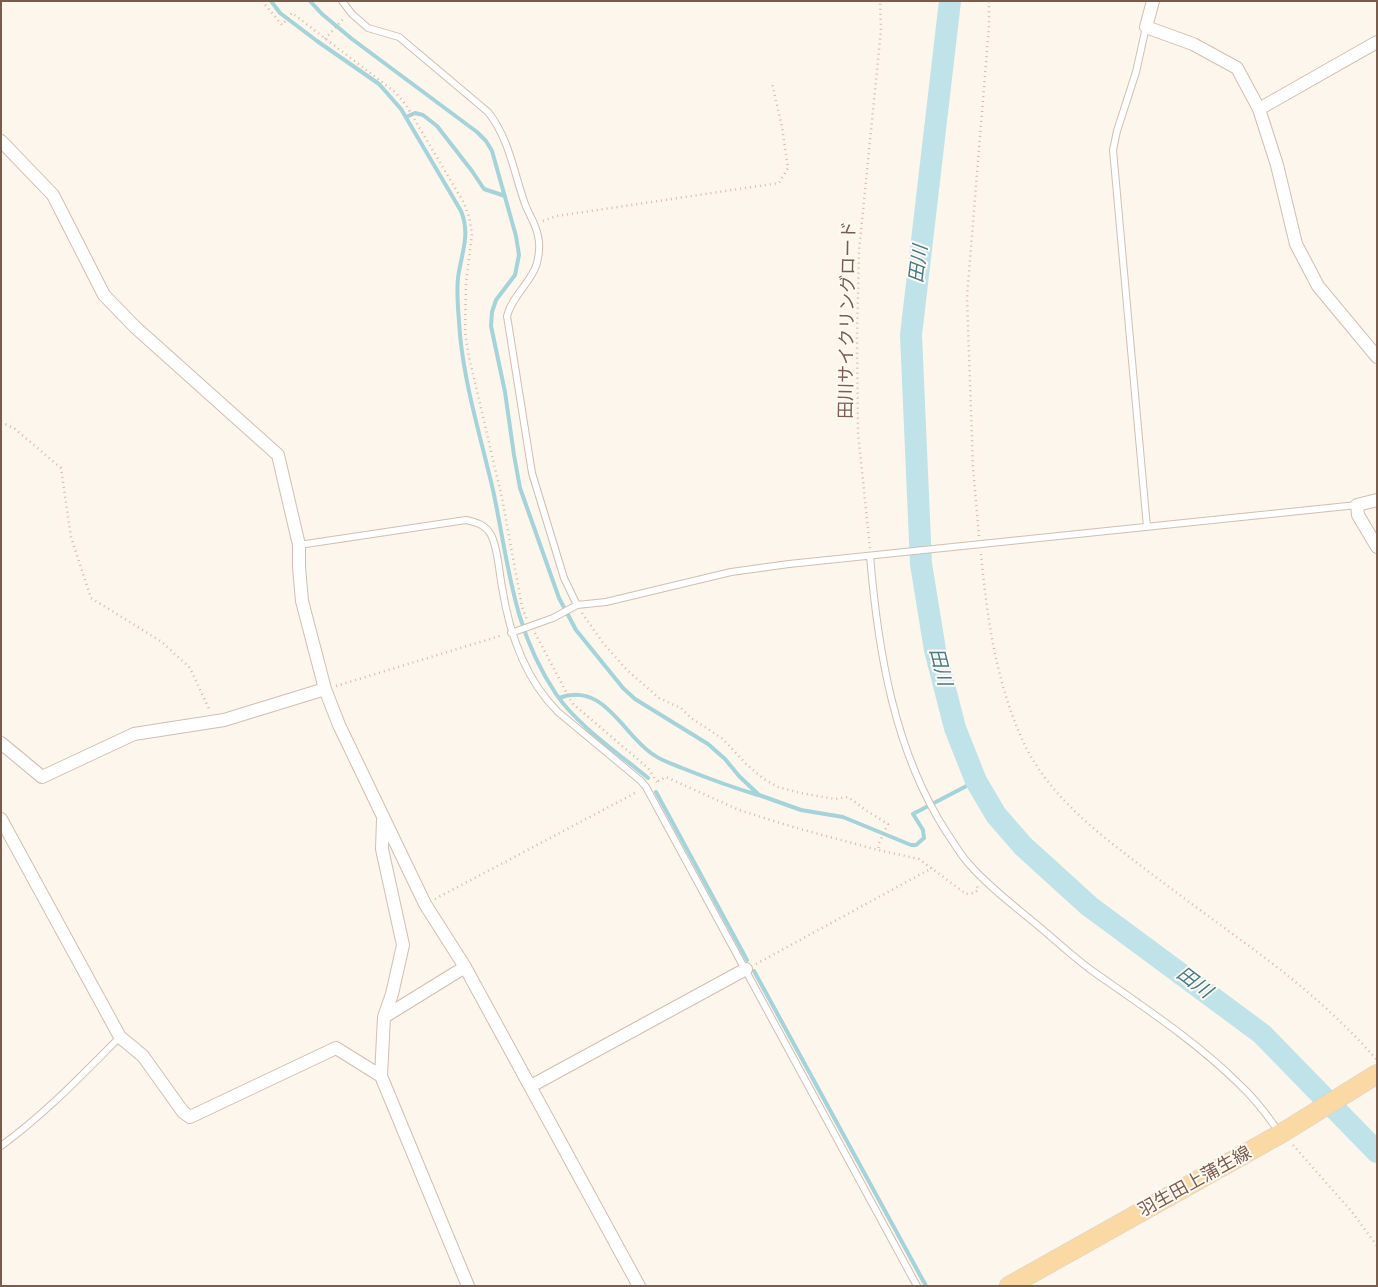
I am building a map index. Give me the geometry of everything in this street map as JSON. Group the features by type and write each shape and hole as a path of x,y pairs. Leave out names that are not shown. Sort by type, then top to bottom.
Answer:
{"main road":[{"name":"羽生田上蒲生線","path":"1010,1286 1283,1132 1377,1074"}],"street":[{"path":"1153,1 1146,27 1194,44 1237,68 1259,108 1277,165 1296,244 1318,286 1377,357"},
{"path":"1259,108 1377,42"},
{"path":"1,142 54,195 104,296 135,327 278,455 299,545 298,568 302,601 325,689 339,725 425,904 464,966 639,1286"},
{"path":"1377,500 1357,506 1358,514 1377,548"},
{"path":"1,743 42,777 134,734 215,721 325,689"},
{"path":"383,818 382,849 403,945 392,994 384,1017 381,1076 468,1286"},
{"path":"1,819 120,1037 143,1056 183,1112 190,1117 336,1048 381,1076"},
{"path":"384,1017 464,966"},
{"path":"531,1086 746,969"}],"lane":[{"path":"342,1 352,14 368,28 399,37 488,112 495,121 506,145 526,206 539,237 537,265 531,277 517,294 507,316 532,473 564,578 577,605"},
{"path":"1146,27 1136,72 1117,131 1113,150 1147,526"},
{"path":"512,632 554,618 577,605 606,602 731,572 872,554 1357,506"},
{"path":"299,545 466,520 484,526 491,534 513,638 534,681 548,702 646,787 917,1286"},
{"path":"872,554 873,593 881,646 900,731 911,764 923,791 968,863 1014,906 1086,966 1217,1063 1240,1084 1283,1132"},
{"path":"1,1146 22,1131 60,1097 120,1037"}],"path":[{"path":"262,1 282,25 292,12 395,92 406,105 464,203 472,234 466,283 468,357 502,498 526,619 553,665 570,700 648,768 657,782"},
{"name":"田川サイクリングロード","path":"872,554 858,434 857,336 859,251 881,30 880,1"},
{"path":"989,1 989,26 967,297 977,545 1002,684 1023,741 1051,785 1078,815 1111,843 1240,939 1308,993 1348,1029 1377,1060"},
{"path":"325,39 342,20"},
{"path":"534,224 557,216 779,183 788,168 782,127 772,83"},
{"path":"1,422 15,429 61,468 71,537 91,598 162,642 190,668 215,721"},
{"path":"577,605 604,643 627,670 659,698 681,708 691,718 723,739 747,765 778,787 818,797 835,799 848,797 888,824 878,850"},
{"path":"325,689 512,632"},
{"path":"425,904 666,778 739,810 793,827 919,859 966,894 974,893 978,890 976,884"},
{"path":"746,969 932,868"},
{"path":"1283,1132 1322,1175 1377,1246"}],"waterway":[{"path":"271,1 280,13 379,84 401,109 461,211 464,220 465,236 457,292 462,354 469,393 493,490 508,570 521,620 541,669 565,706 599,739 648,778"},
{"path":"310,1 322,14 352,39 477,132 492,151 516,236 519,255 515,275 496,300 492,312 491,326 505,392 520,488 559,598 576,630 623,688 635,699 708,744 759,795 801,810 843,817 911,845 916,845 924,838 923,830 913,814 976,781"},
{"name":"田川","path":"950,1 911,335 921,564 935,650 955,728 976,781 996,815 1023,846 1089,906 1262,1034 1377,1152"},
{"path":"406,117 415,113 423,115 437,126 484,189 505,196"},
{"path":"559,698 575,695 589,697 612,713 643,746 657,757 710,779 758,795"},
{"path":"656,792 747,960"},
{"path":"754,971 926,1286"}]}
